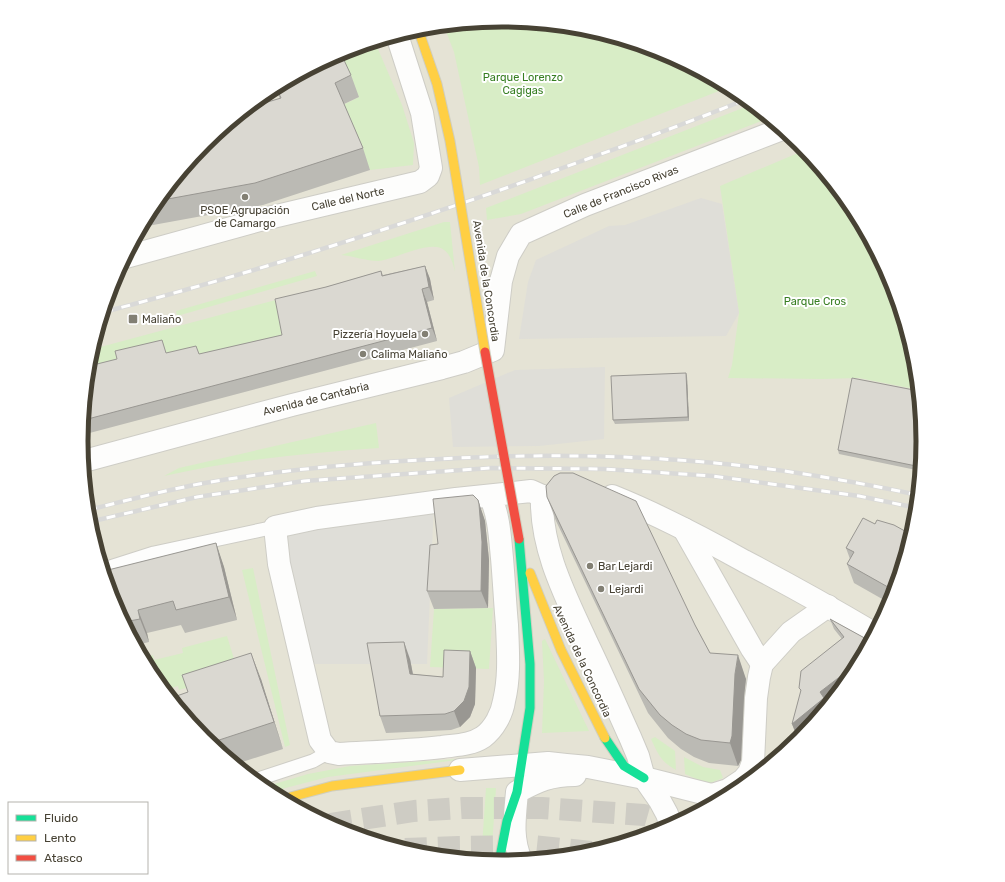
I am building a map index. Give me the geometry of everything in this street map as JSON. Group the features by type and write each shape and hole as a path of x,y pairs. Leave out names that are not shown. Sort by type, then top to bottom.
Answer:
{"main road":[{"name":"Avenida de la Concordia","path":"420,35 438,88 452,149 519,539 530,664 530,708 522,764 516,792 506,821 500,855"},
{"name":"Avenida de la Concordia","path":"519,539 537,591 561,650 605,739 624,766 644,778"},
{"path":"290,797 332,786 460,770"}],"street":[{"name":"Calle del Norte","path":"133,255 260,220 420,182 428,176 431,168 422,113 399,40"},
{"name":"Calle de Francisco Rivas","path":"498,294 508,256 521,234 585,205 776,131"},
{"name":"Avenida de Cantabria","path":"89,460 292,405 456,364 493,350 498,294"},
{"path":"596,490 633,504 684,529 828,606 870,631"},
{"path":"490,496 494,505 499,531 504,582 508,657 507,684 504,702 501,712 494,725 482,737 468,743 405,751 339,754 329,752 320,740 279,564 275,527 317,518 385,508 530,491 551,492 541,510 545,536 554,567 630,737 644,778 660,801 669,820"},
{"path":"684,529 762,664"},
{"path":"748,774 753,762 756,698 762,664 791,632 828,606"},
{"path":"460,770 548,763 588,767 644,778 716,796"},
{"path":"519,854 514,842 516,792 535,783 558,775 623,775"}],"lane":[{"path":"108,568 154,553 275,527"},
{"path":"262,778 313,762 329,752"}],"shaded area":[{"path":"502,27 530,28 583,35 636,49 661,59 710,82 733,97 755,113 795,148 814,168 847,211 874,258 895,308 909,360 916,414 916,468 909,522 895,574 885,599 874,624 847,671 814,714 795,734 755,769 733,785 709,800 661,823 610,841 583,847 530,854 502,855 475,854 422,847 369,833 344,823 295,800 272,785 250,769 210,734 191,714 158,671 131,624 120,599 110,574 96,522 89,468 88,441 89,414 96,360 110,308 120,283 131,258 158,211 191,168 210,148 250,113 272,97 296,82 344,59 395,41 422,35 475,28"},
{"path":"701,198 722,204 739,313 726,336 519,339 528,282 536,260 609,226 625,225"},
{"path":"605,367 604,439 539,446 453,447 449,398 515,370"},
{"path":"434,502 427,664 302,664 275,527"}],"green space":[{"name":"Parque Lorenzo Cagigas","path":"502,27 557,31 610,41 636,49 686,70 722,90 480,185 479,167 454,52 446,31"},
{"path":"377,47 402,105 414,143 413,165 370,170 343,105 359,97 331,69 335,63"},
{"path":"746,107 763,120 521,214 487,220 486,208"},
{"name":"Parque Cros","path":"799,152 814,168 847,211 874,258 895,308 909,360 913,389 859,378 728,378 732,365 739,313 720,186"},
{"path":"444,222 450,222 455,272 448,254 438,247 422,248 378,261 341,255"},
{"path":"315,271 317,276 177,316 176,311"},
{"path":"287,297 288,348 170,366 133,347 117,351 122,372 93,380 99,347"},
{"path":"376,423 379,448 244,461 164,476 179,468"},
{"path":"253,568 290,745 285,747 242,570"},
{"path":"493,608 489,669 430,667 434,609"},
{"path":"227,636 238,672 179,690 178,686 171,688 149,656 153,655 154,660 183,653 182,648"},
{"path":"545,639 589,731 542,733 544,681 542,641"},
{"path":"655,737 675,751 676,770 663,761 651,739"},
{"path":"684,757 703,767 720,770 723,778 708,784 685,774"},
{"path":"472,758 328,777 279,790 272,785 308,774 350,766"},
{"path":"486,788 496,788 491,855 481,854"}],"building":[{"path":"344,59 351,75 335,83 363,148 255,183 167,199 191,168 230,130 263,103 281,98 279,93 296,82"},
{"path":"425,266 429,287 422,289 432,328 89,419 95,364 117,359 115,351 162,340 166,353 196,346 199,354 282,335 275,299 326,287 381,271 382,276"},
{"path":"686,373 688,417 613,420 611,376"},
{"path":"852,378 913,390 916,414 916,466 838,450"},
{"path":"560,473 573,473 636,501 695,625 710,653 738,655 735,674 732,736 730,743 701,740 686,734 660,715 639,689 547,497 546,486 554,476"},
{"path":"473,495 478,500 479,504 482,542 481,591 427,591 430,545 438,544 433,499"},
{"path":"863,518 875,524 877,520 894,525 906,532 895,574 889,588 847,564 854,552 846,548"},
{"path":"216,543 229,597 176,610 173,601 138,610 140,619 130,621 109,570"},
{"path":"830,619 866,639 847,672 820,692 824,698 792,724 801,690 799,688 801,671 844,637"},
{"path":"404,642 410,674 443,677 444,650 470,651 469,687 464,701 454,711 445,714 380,716 367,643"},
{"path":"251,653 274,722 217,741 191,714 176,696 188,692 182,675"}],"tunnel":[{"path":"342,822 414,811 463,808 542,808 644,815 665,821"},
{"path":"429,848 533,846 567,849"}],"railway":[{"path":"109,311 288,260 410,221 530,180 740,102"},
{"path":"94,509 199,484 281,472 392,462 531,456 641,458 740,466 817,476 913,494"},
{"path":"96,520 197,497 304,481 491,468 604,469 713,476 859,496 911,507"}],"traffic: fast":[{"path":"500,855 507,821 517,792 530,708 530,664 519,539"},
{"path":"605,738 624,766 644,778"}],"traffic: slow":[{"path":"420,35 437,84 450,141 485,352"},
{"path":"530,573 561,650 605,738"},
{"path":"290,797 332,786 460,770"}],"traffic: jam":[{"path":"485,352 519,539"}],"place":[{"name":"PSOE Agrupación de Camargo","path":"245,197"},
{"name":"Maliaño","path":"133,319"},
{"name":"Pizzería Hoyuela","path":"425,334"},
{"name":"Calima Maliaño","path":"363,354"},
{"name":"Bar Lejardi","path":"590,566"},
{"name":"Lejardi","path":"601,589"}]}
